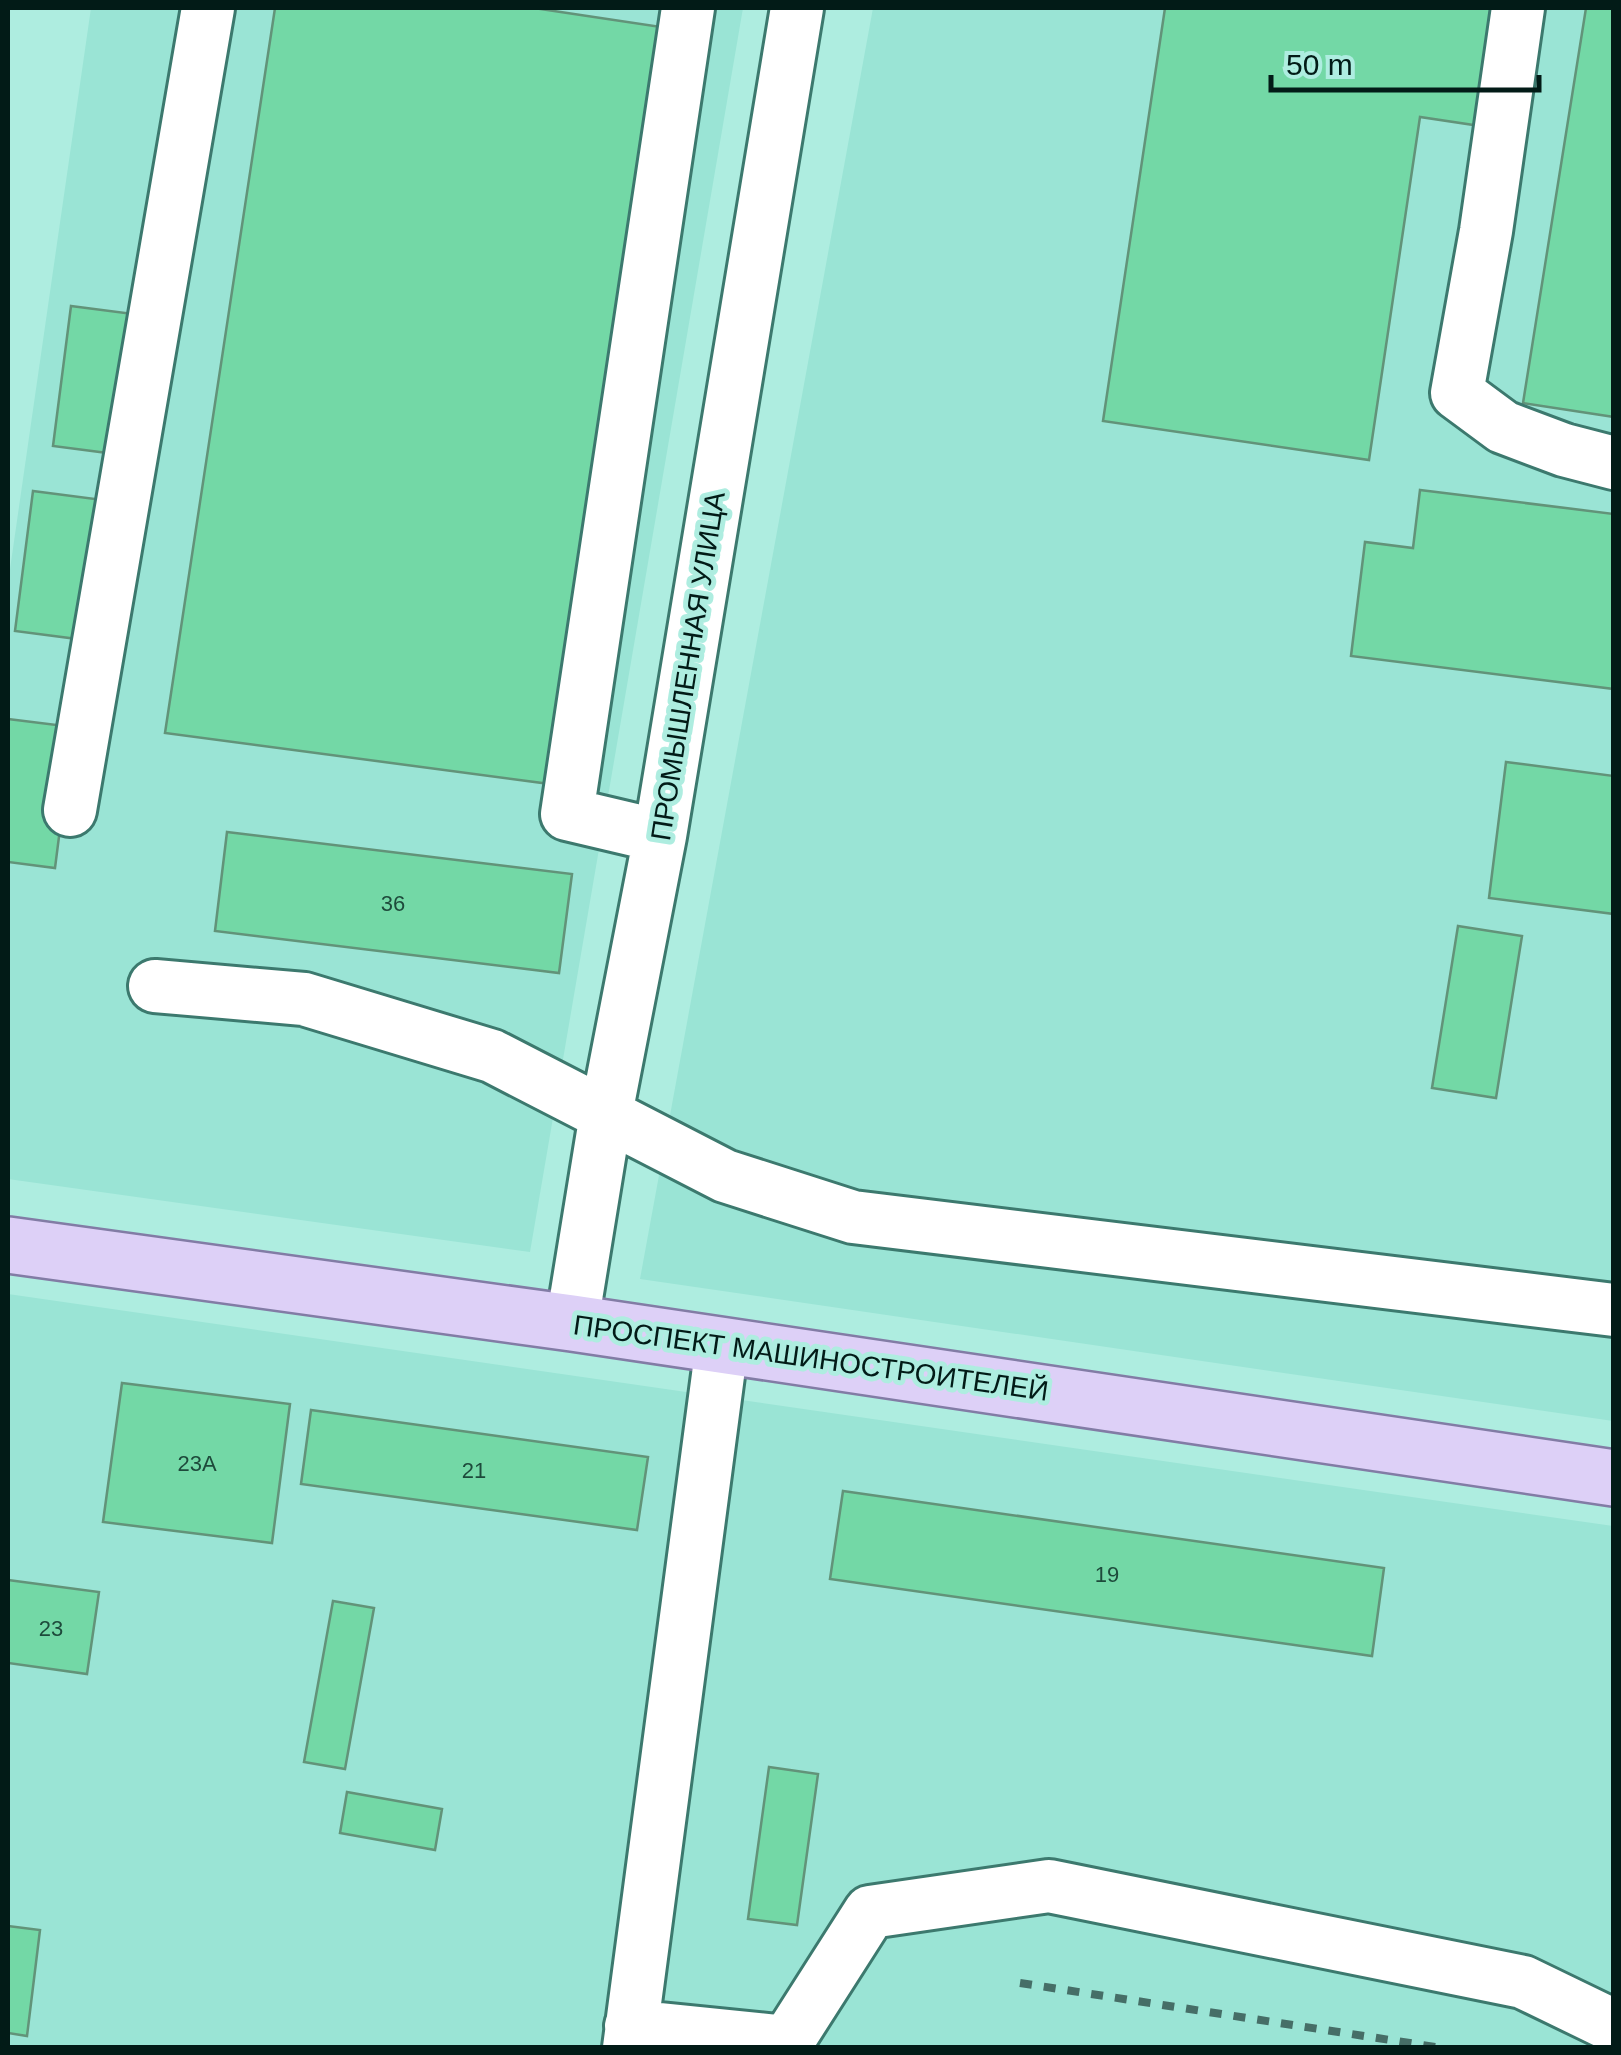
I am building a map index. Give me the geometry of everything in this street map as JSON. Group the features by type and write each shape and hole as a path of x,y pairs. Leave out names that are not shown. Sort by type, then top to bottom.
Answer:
{"main road":[{"name":"ПРОСПЕКТ МАШИНОСТРОИТЕЛЕЙ","path":"8,1245 572,1323 1614,1478"}],"street":[{"path":"70,810 208,8"},
{"path":"660,836 567,814 688,8"},
{"name":"ПРОМЫШЛЕННАЯ УЛИЦА","path":"572,1323 606,1114 660,836 797,8"},
{"path":"1518,8 1486,231 1456,393 1503,427 1564,450 1614,463"},
{"path":"155,986 304,999 492,1056 725,1176 852,1217 1614,1310"},
{"path":"722,1346 630,2037 788,2045 870,1912 1049,1886 1522,1982 1614,2026"}],"shaded area":[{"path":"91,8 743,8 530,1252 8,1179 8,583"},
{"path":"873,8 1613,8 1613,1421 640,1279"},
{"path":"8,1294 1613,1526 1613,2047 8,2047"}],"building":[{"path":"275,8 534,8 661,27 550,784 165,733"},
{"path":"1165,8 1505,8 1487,127 1420,117 1369,460 1103,421"},
{"path":"1586,8 1614,8 1614,417 1523,403"},
{"path":"71,306 141,315 123,455 53,446"},
{"path":"1420,490 1614,514 1614,689 1351,656 1365,542 1413,548"},
{"path":"33,491 103,500 85,640 15,631"},
{"path":"8,719 73,727 55,868 8,862"},
{"path":"1506,762 1614,776 1614,914 1489,898"},
{"path":"227,832 572,874 559,973 215,931"},
{"path":"1458,926 1522,936 1496,1098 1432,1088"},
{"path":"122,1383 290,1404 272,1543 103,1522"},
{"path":"311,1410 648,1457 637,1530 301,1484"},
{"path":"843,1491 1384,1568 1372,1656 830,1579"},
{"path":"8,1580 99,1592 87,1674 8,1663"},
{"path":"333,1601 374,1608 345,1769 304,1762"},
{"path":"769,1767 818,1774 797,1925 748,1919"},
{"path":"347,1792 442,1809 435,1850 340,1833"},
{"path":"8,1926 40,1930 27,2036 8,2033"}],"railway":[{"path":"1020,1983 1442,2048"}]}
